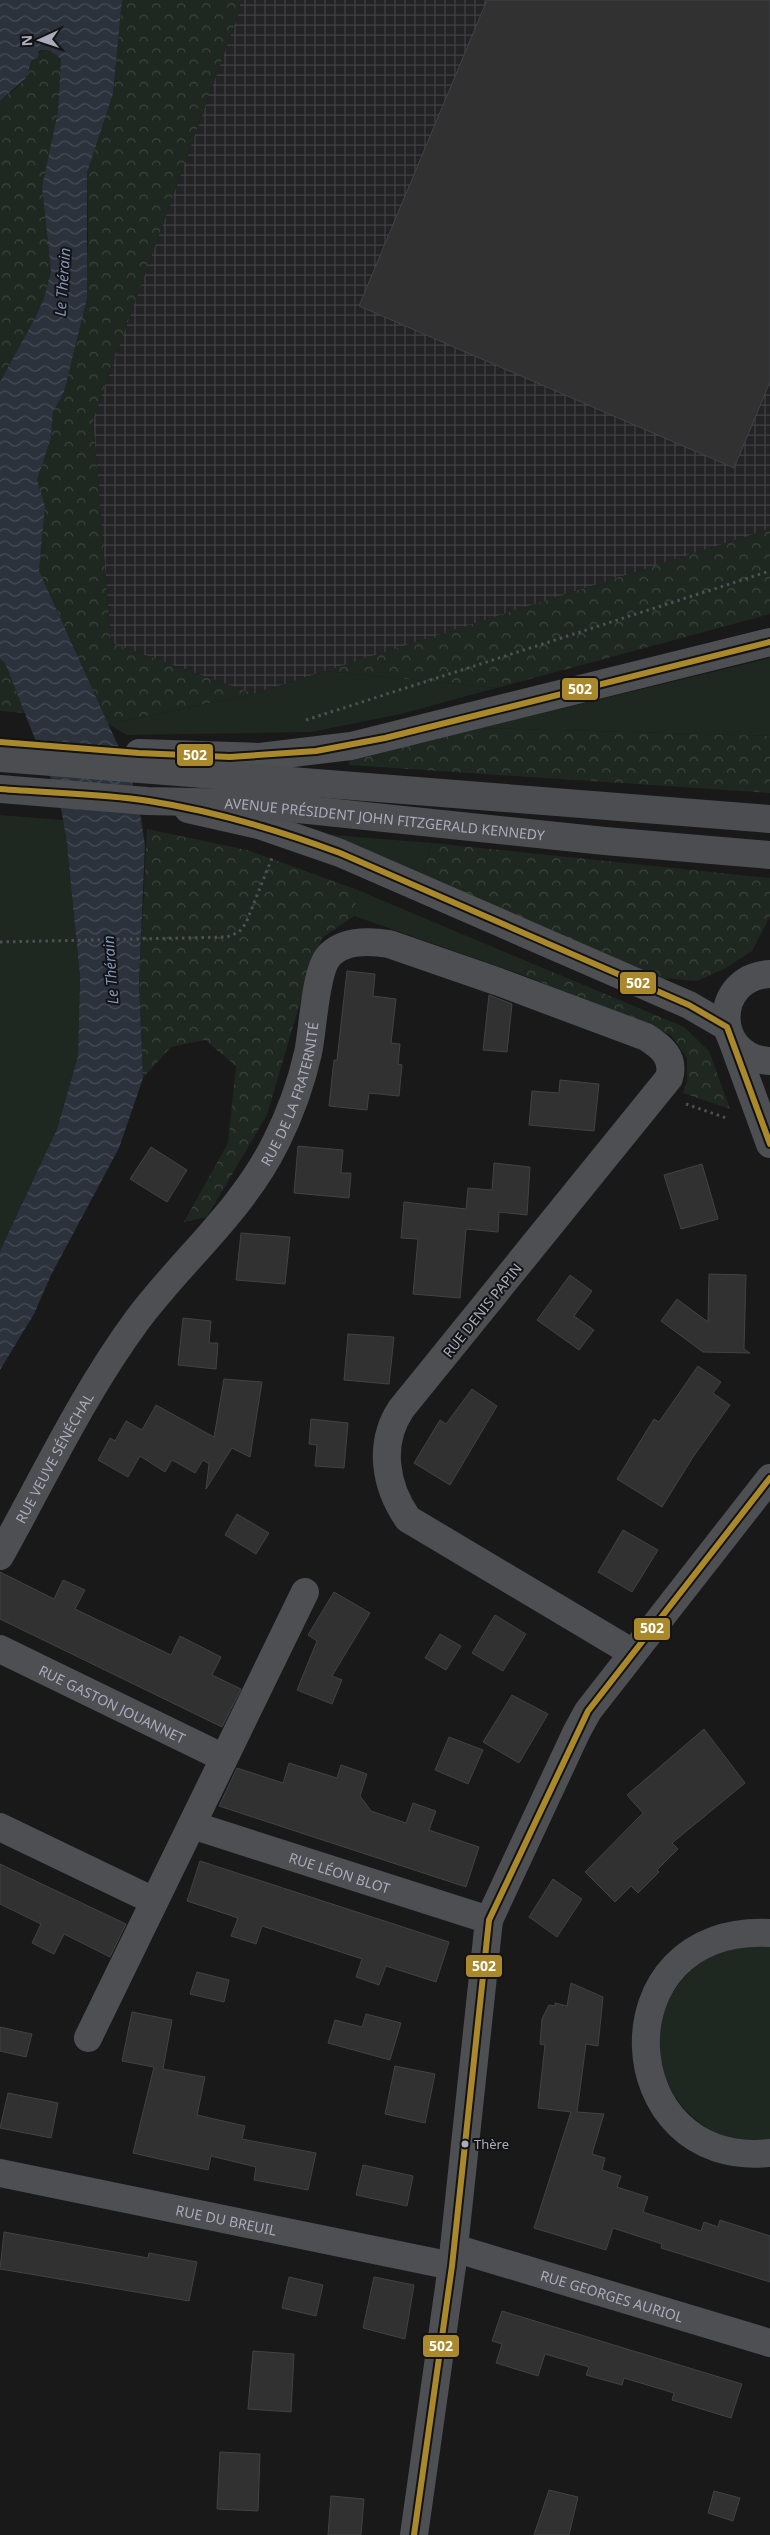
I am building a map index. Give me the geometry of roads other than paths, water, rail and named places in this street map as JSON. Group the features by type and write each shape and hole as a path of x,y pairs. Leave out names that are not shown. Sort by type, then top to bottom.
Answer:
{"main road":[{"name":"AVENUE PRÉSIDENT JOHN FITZGERALD KENNEDY","path":"0,742 37,753 770,819"},
{"name":"AVENUE PRÉSIDENT JOHN FITZGERALD KENNEDY","path":"0,758 37,753"},
{"name":"AVENUE PRÉSIDENT JOHN FITZGERALD KENNEDY","path":"0,789 147,801 241,803 630,843 770,855"}],"street":[{"path":"145,762 260,757 351,746 770,642"},
{"path":"147,801 228,817 282,832 340,853 689,1005 729,1034 750,1057 770,1061"},
{"name":"RUE DE LA FRATERNITÉ","path":"111,1359 157,1296 237,1204 276,1143 297,1095 312,1035 322,968 335,950 356,944 389,944 499,982"},
{"path":"767,1137 729,1034 726,1013 730,999 770,954"},
{"path":"744,983 755,977 770,974"},
{"name":"RUE DENIS PAPIN","path":"499,982 658,1044 665,1052 671,1070 669,1078 401,1409 388,1434 386,1450 394,1496 408,1519 633,1653"},
{"name":"RUE VEUVE SÉNÉCHAL","path":"0,1556 111,1359"},
{"path":"414,2535 453,2257 489,1920 576,1732 588,1711 770,1478"},
{"path":"88,2038 305,1592"},
{"name":"RUE GASTON JOUANNET","path":"0,1649 224,1758"},
{"name":"RUE LÉON BLOT","path":"192,1825 489,1920"},
{"path":"0,1827 154,1901"},
{"path":"770,1933 735,1934 718,1938 688,1955 669,1974 655,1996 645,2029 645,2047 651,2081 668,2111 679,2124 708,2144 724,2150 742,2154 770,2153"},
{"name":"RUE DU BREUIL","path":"0,2173 453,2257"},
{"name":"RUE GEORGES AURIOL","path":"453,2257 770,2343"}],"water":[{"name":"Le Thérain","path":"0,0 122,0 113,94 87,173 87,298 64,392 53,412 51,438 37,480 45,506 39,571 129,770 140,813 145,845 139,982 143,1078 119,1148 51,1275 34,1314 0,1370 0,1251 57,1129 78,1056 80,976 66,837 60,802 5,663 0,659 0,382 36,316 44,298 51,271 42,187 58,111 61,59 49,51 39,51 38,57 32,60 26,78 0,101"}],"place":[{"name":"Thère","path":"465,2144"}]}
